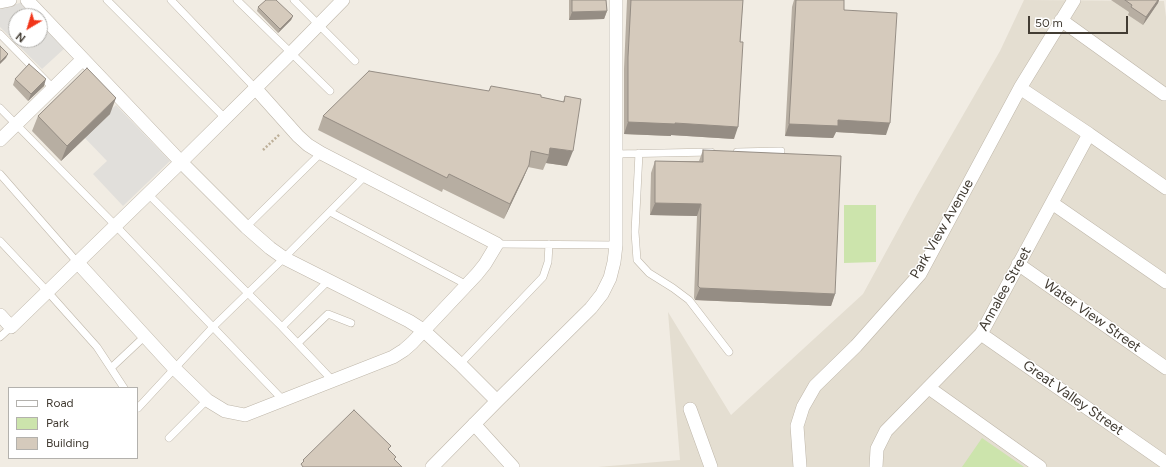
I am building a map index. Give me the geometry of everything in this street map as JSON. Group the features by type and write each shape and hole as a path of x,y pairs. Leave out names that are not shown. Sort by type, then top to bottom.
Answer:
{"street":[{"path":"0,2 10,0"},
{"path":"27,0 181,162 246,227 284,258 409,321 423,330 497,401"},
{"path":"0,315 11,327 256,88 342,0"},
{"path":"432,467 591,308 602,294 610,278 616,245 616,0"},
{"name":"Park View Avenue","path":"800,467 797,426 803,407 815,386 856,346 920,274 1020,88 1074,0"},
{"path":"1062,20 1164,94"},
{"path":"0,140 83,59"},
{"path":"78,263 144,337 174,368 207,400 225,412 246,415 393,357 404,350 467,285 485,264 497,244 308,145 289,126 256,88"},
{"path":"1020,88 1166,188"},
{"name":"Annalee Street","path":"876,467 877,449 886,431 981,334 1089,134"},
{"path":"1052,203 1166,282"},
{"name":"Water View Street","path":"1018,264 1166,368"},
{"name":"Great Valley Street","path":"981,334 1166,463"},
{"path":"929,388 1040,467"},
{"path":"690,408 711,467"},
{"path":"474,424 513,467"}],"lane":[{"path":"107,0 225,118"},
{"path":"171,0 256,88"},
{"path":"236,0 290,54 330,91"},
{"path":"294,0 355,62"},
{"path":"0,34 53,88"},
{"path":"0,108 283,400"},
{"path":"726,152 781,151"},
{"path":"616,154 718,152"},
{"path":"246,227 321,153"},
{"path":"639,153 635,232 637,260 649,273 689,300 729,352"},
{"path":"0,174 78,263"},
{"path":"138,408 213,327 365,176"},
{"path":"148,194 248,292 333,381"},
{"path":"330,212 467,285"},
{"path":"0,241 48,291 97,347 123,387"},
{"path":"497,244 616,245"},
{"path":"460,364 543,277 548,262 549,244"},
{"path":"282,327 328,280"},
{"path":"298,343 328,314 351,323"},
{"path":"0,337 11,327"},
{"path":"111,368 144,337"},
{"path":"169,438 207,400"}],"path":[{"path":"263,150 289,126"}],"shaded area":[{"path":"1024,0 1164,1 1166,17 1166,467 598,467 680,460 668,312 731,415 863,294 917,195 1000,51"},
{"path":"23,2 29,8 8,8 8,35 0,27 0,9"},
{"path":"48,28 66,47 42,69 21,48 48,48"},
{"path":"116,105 170,161 123,206 93,174 107,161 83,136"}],"green space":[{"path":"844,205 876,205 876,262 844,263"},
{"path":"982,438 1024,467 962,467"}],"building":[{"path":"266,0 276,0 293,16 280,29 258,7"},
{"path":"572,0 606,0 607,11 572,12"},
{"path":"631,0 743,0 740,42 743,42 738,127 628,122 628,57"},
{"path":"796,0 844,0 844,10 897,13 890,123 838,120 838,126 789,124"},
{"path":"1125,0 1158,0 1146,17 1131,7 1132,5"},
{"path":"0,46 8,54 0,62"},
{"path":"29,64 46,79 31,94 15,79"},
{"path":"87,68 116,98 67,146 38,116"},
{"path":"369,71 489,91 491,86 541,95 541,97 564,102 565,96 581,99 573,151 550,148 549,155 531,151 529,165 510,204 449,174 447,178 323,116"},
{"path":"703,150 841,156 835,294 700,288 698,286 701,204 655,203 655,161 703,162"},
{"path":"354,410 391,446 388,449 396,457 394,459 402,467 303,467 301,464 304,461 303,460"}]}
